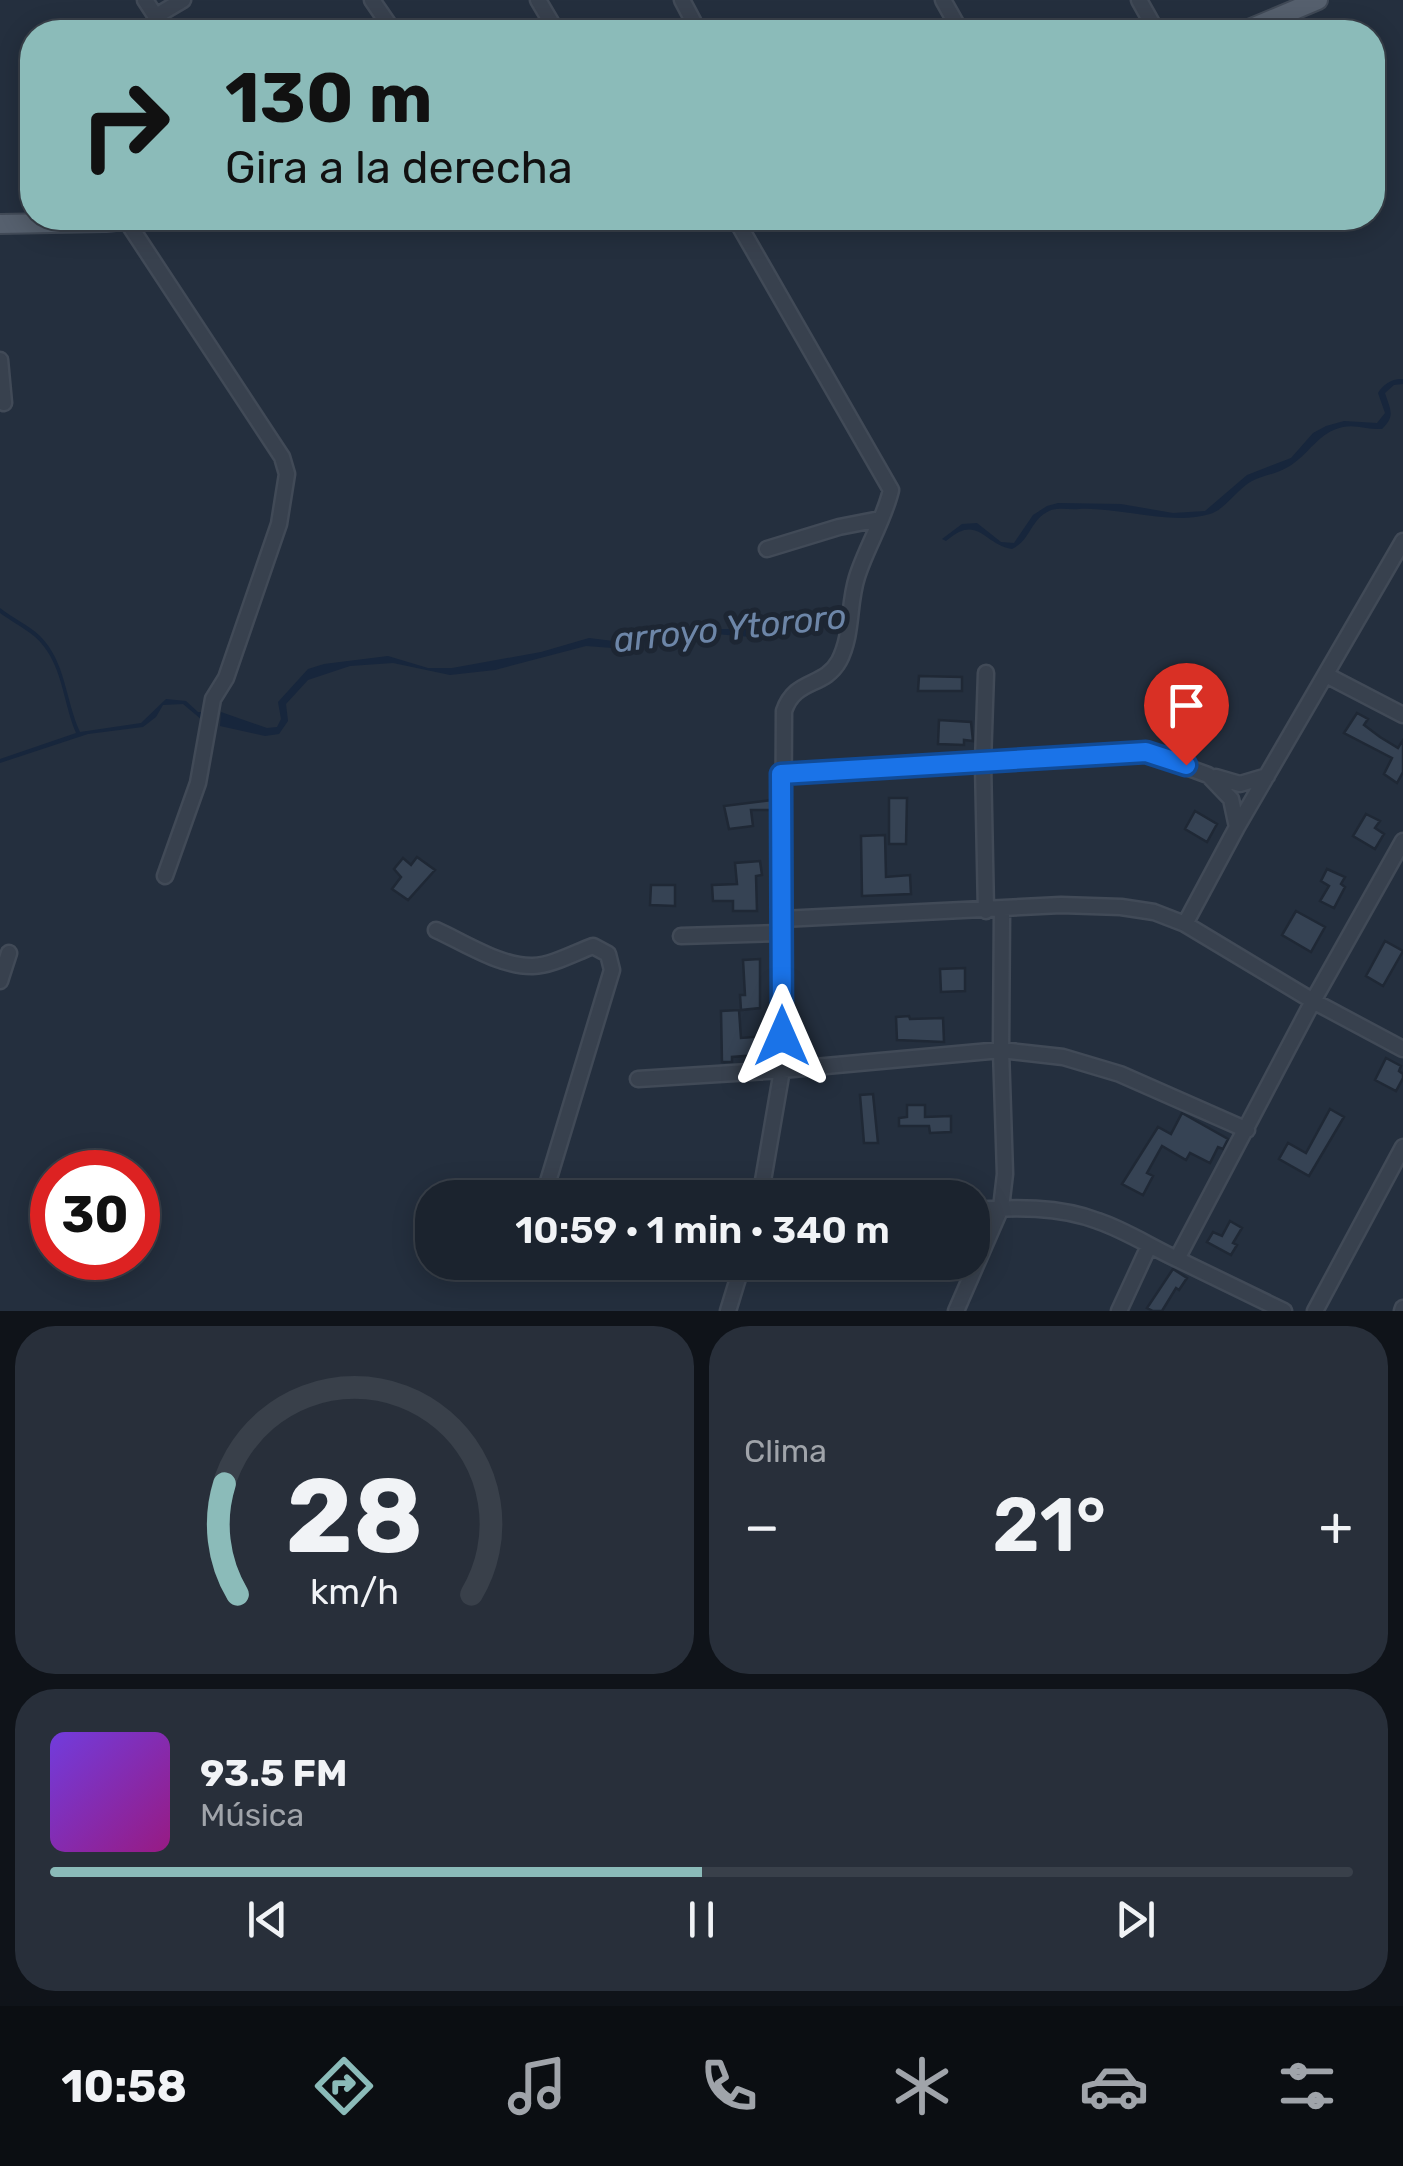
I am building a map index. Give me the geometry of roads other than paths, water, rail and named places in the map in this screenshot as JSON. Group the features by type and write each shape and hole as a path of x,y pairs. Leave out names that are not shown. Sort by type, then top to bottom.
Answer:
{"main road":[{"path":"1266,20 1298,4 1318,0"}],"street":[{"path":"146,0 158,20"},
{"path":"156,16 182,0"},
{"path":"142,230 282,457 286,474 279,524 226,678 212,703 198,783 165,876"},
{"path":"742,230 892,490 856,580 849,634 837,664 825,677 797,688 784,710 782,1070 763,1180"},
{"path":"0,360 4,403"},
{"path":"767,549 880,519"},
{"path":"1185,924 1403,541"},
{"path":"956,1311 1001,1208 1005,1174 994,911 983,762 986,674"},
{"path":"1328,676 1403,715"},
{"path":"781,774 1146,752 1240,784 1267,775"},
{"path":"1208,775 1231,799 1237,828"},
{"path":"1177,1259 1313,1001 1403,841"},
{"path":"681,936 1061,905 1121,906 1154,912 1185,924 1313,1001 1403,1049"},
{"path":"436,930 512,964 550,963 593,946 608,954 612,970 548,1180"},
{"path":"0,981 9,953"},
{"path":"638,1078 782,1070 1001,1050 1063,1057 1120,1074 1247,1130"},
{"path":"1316,1311 1403,1147"},
{"path":"990,1209 1076,1214 1100,1221 1284,1311"},
{"path":"1118,1311 1149,1246"},
{"path":"728,1311 737,1280"}],"water":[{"path":"1403,379 1403,384 1394,385 1385,393 1390,416 1382,429 1353,426 1334,430 1295,462 1252,481 1210,514 1179,518 1056,509 1038,519 1023,541 1012,549 973,530 957,533 946,541 942,539 962,524 977,523 1001,542 1014,543 1033,515 1058,503 1121,504 1173,513 1205,511 1247,475 1291,458 1313,433 1326,426 1344,421 1377,423 1385,413 1378,393 1389,382"},
{"path":"0,608 36,632 49,646 80,732 141,723 166,699 186,701 198,712 204,712 202,720 183,704 163,705 143,727 88,734 0,763 0,759 76,733 51,657 34,636 0,613"},
{"path":"842,610 841,622 821,619 752,637 648,637 626,649 586,646 495,670 450,675 393,663 350,666 308,680 286,704 288,721 279,734 265,736 220,726 221,712 267,728 277,727 281,719 278,702 308,669 324,664 388,656 428,668 452,668 541,652 589,638 621,642 652,629 752,629"}],"water label":[{"name":"arroyo Ytororo","path":"730,628"}]}
